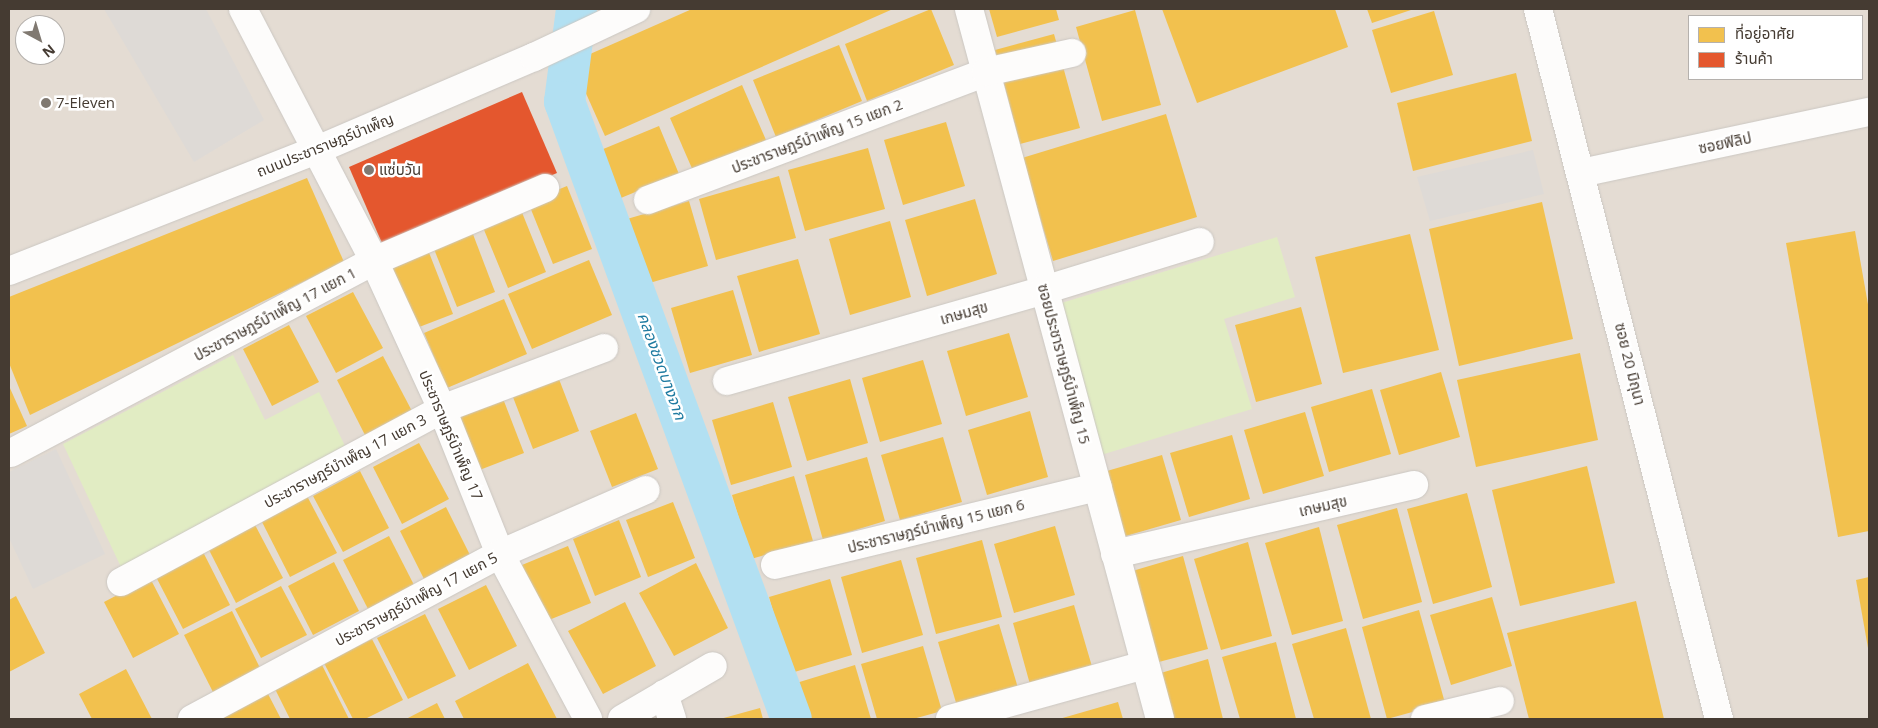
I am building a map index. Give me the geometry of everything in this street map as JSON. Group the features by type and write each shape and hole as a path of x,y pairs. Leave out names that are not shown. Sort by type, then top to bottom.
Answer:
{"street":[{"name":"ประชาราษฎร์บำเพ็ญ 17","path":"243,9 319,149 374,261 442,409 500,554 588,719"},
{"name":"ถนนประชาราษฎร์บำเพ็ญ","path":"10,269 319,149 534,57 636,9"},
{"name":"ซอยประชาราษฎร์บำเพ็ญ 15","path":"969,9 1160,719"},
{"name":"ซอย 20 มิถุนา","path":"1538,9 1582,173 1719,719"},
{"name":"ประชาราษฎร์บำเพ็ญ 15 แยก 2","path":"648,200 986,72 1072,53"},
{"name":"ซอยฟิลิป","path":"1582,173 1869,112"},
{"name":"ประชาราษฎร์บำเพ็ญ 17 แยก 1","path":"11,453 374,261 545,188"},
{"name":"เกษมสุข","path":"727,381 1044,290 1200,242"},
{"name":"ประชาราษฎร์บำเพ็ญ 17 แยก 3","path":"121,582 442,409 604,348"},
{"name":"เกษมสุข","path":"1115,554 1414,485"},
{"name":"ประชาราษฎร์บำเพ็ญ 15 แยก 6","path":"775,565 1098,487"},
{"name":"ประชาราษฎร์บำเพ็ญ 17 แยก 5","path":"192,719 500,554 646,490"},
{"path":"950,719 1145,665"},
{"path":"622,719 668,707 713,666"},
{"path":"1425,719 1500,701"}],"shaded area":[{"path":"9,9 1869,9 1869,719 9,719"},
{"path":"104,9 206,9 264,120 194,162"},
{"path":"1533,150 1544,194 1430,221 1417,177"},
{"path":"56,449 105,554 33,589 9,538 9,472"}],"green space":[{"path":"1277,237 1295,297 1224,319 1252,409 1101,455 1055,305"},
{"path":"233,355 265,420 319,392 346,448 121,567 63,444"}],"building: ที่อยู่อาศัย":[{"path":"692,9 893,9 605,136 572,62"},
{"path":"931,9 954,65 867,101 845,44"},
{"path":"989,9 1056,9 1059,20 997,37"},
{"path":"1162,9 1335,9 1348,47 1197,103"},
{"path":"1367,9 1414,9 1372,23"},
{"path":"1135,10 1161,105 1102,121 1076,27"},
{"path":"1434,11 1453,75 1391,93 1372,30"},
{"path":"1054,34 1080,128 1020,144 995,50"},
{"path":"839,45 862,101 776,137 753,80"},
{"path":"1516,73 1532,141 1413,171 1397,103"},
{"path":"742,85 766,140 694,173 670,118"},
{"path":"1166,114 1197,217 1053,261 1022,158"},
{"path":"946,122 965,186 903,205 884,140"},
{"path":"659,126 679,174 616,200 596,152"},
{"path":"868,148 885,209 805,231 788,170"},
{"path":"779,176 796,238 716,260 699,199"},
{"path":"307,178 344,262 30,415 9,363 9,297"},
{"path":"567,186 592,249 553,264 528,202"},
{"path":"975,199 997,274 927,296 905,220"},
{"path":"689,201 708,266 646,284 627,219"},
{"path":"1542,202 1573,339 1459,366 1429,229"},
{"path":"521,210 546,272 508,288 482,225"},
{"path":"890,221 911,297 850,315 829,239"},
{"path":"471,229 495,292 457,307 432,244"},
{"path":"1855,231 1869,310 1869,531 1838,537 1786,243"},
{"path":"1410,234 1439,350 1343,373 1315,257"},
{"path":"428,250 453,314 414,329 389,266"},
{"path":"798,259 820,334 759,352 737,276"},
{"path":"589,260 612,315 532,349 508,294"},
{"path":"733,290 752,355 690,373 671,308"},
{"path":"353,292 383,348 336,373 306,316"},
{"path":"504,299 527,354 447,388 424,333"},
{"path":"1301,307 1322,384 1256,402 1235,325"},
{"path":"289,325 319,382 272,406 243,349"},
{"path":"1009,333 1028,397 966,416 947,351"},
{"path":"1580,353 1598,440 1476,467 1457,380"},
{"path":"383,356 413,413 366,437 337,380"},
{"path":"923,360 942,424 880,442 862,378"},
{"path":"1441,372 1460,437 1399,455 1380,390"},
{"path":"557,374 579,431 533,449 511,392"},
{"path":"850,379 868,443 807,461 788,397"},
{"path":"9,386 27,426 9,434"},
{"path":"1372,389 1391,454 1329,472 1311,407"},
{"path":"502,396 524,453 477,471 455,415"},
{"path":"773,402 792,467 731,485 712,420"},
{"path":"1030,411 1048,477 987,495 968,430"},
{"path":"1305,412 1324,476 1263,494 1244,430"},
{"path":"636,413 658,469 612,487 590,431"},
{"path":"1232,435 1250,499 1189,517 1170,453"},
{"path":"943,437 962,502 900,520 881,455"},
{"path":"419,443 449,499 402,524 373,467"},
{"path":"1162,455 1181,520 1119,538 1100,473"},
{"path":"867,457 885,521 823,540 805,475"},
{"path":"1587,466 1615,583 1520,606 1492,490"},
{"path":"360,471 389,528 343,552 313,496"},
{"path":"794,476 813,541 751,559 732,495"},
{"path":"1467,493 1492,587 1433,604 1407,509"},
{"path":"307,496 337,553 290,577 261,520"},
{"path":"673,502 695,558 648,577 626,520"},
{"path":"446,507 470,555 424,579 400,531"},
{"path":"1397,508 1422,602 1363,619 1337,525"},
{"path":"619,520 641,577 595,596 573,539"},
{"path":"253,521 283,578 236,603 207,546"},
{"path":"1055,526 1075,595 1014,613 994,544"},
{"path":"1319,527 1343,621 1292,635 1265,543"},
{"path":"389,536 414,585 368,609 343,560"},
{"path":"982,540 1002,617 936,634 916,558"},
{"path":"1248,542 1272,636 1221,650 1194,559"},
{"path":"568,546 591,603 544,622 522,565"},
{"path":"201,548 230,605 183,629 154,573"},
{"path":"1183,556 1208,649 1155,663 1129,572"},
{"path":"901,560 923,635 862,653 841,577"},
{"path":"334,562 359,611 313,635 288,586"},
{"path":"696,563 728,628 674,656 639,593"},
{"path":"1869,577 1869,648 1868,648 1856,580"},
{"path":"150,578 179,634 133,658 104,602"},
{"path":"830,579 852,655 791,673 769,597"},
{"path":"486,585 517,646 469,670 438,609"},
{"path":"281,586 307,635 261,658 235,609"},
{"path":"16,596 45,653 9,672 9,600"},
{"path":"1492,597 1512,666 1451,685 1430,615"},
{"path":"1636,601 1664,719 1529,719 1507,633"},
{"path":"625,602 656,666 603,694 568,631"},
{"path":"1074,605 1093,670 1031,688 1013,623"},
{"path":"1419,610 1445,703 1387,719 1362,627"},
{"path":"232,611 262,672 215,696 184,635"},
{"path":"425,614 456,676 408,699 377,638"},
{"path":"999,624 1018,688 957,706 938,642"},
{"path":"1346,628 1371,719 1314,719 1292,644"},
{"path":"372,639 403,700 365,719 353,719 324,663"},
{"path":"1276,642 1296,719 1240,719 1222,657"},
{"path":"923,646 942,711 913,719 877,719 861,664"},
{"path":"1208,659 1223,719 1167,719 1154,675"},
{"path":"528,663 557,719 464,719 455,701"},
{"path":"322,665 349,719 290,719 275,689"},
{"path":"855,665 871,719 803,719 793,684"},
{"path":"126,669 152,719 92,719 79,694"},
{"path":"267,692 281,719 221,719 220,716"},
{"path":"1118,702 1123,719 1059,719"},
{"path":"437,703 445,719 406,719"},
{"path":"760,708 763,719 720,719"}],"building: ร้านค้า":[{"path":"522,92 557,173 384,248 349,167"}],"waterway":[{"name":"คลองชวดบางจาก","path":"576,9 564,101 791,719"}],"place":[{"name":"7-Eleven","path":"46,103"},
{"name":"แซ่บวัน","path":"369,170"}]}
